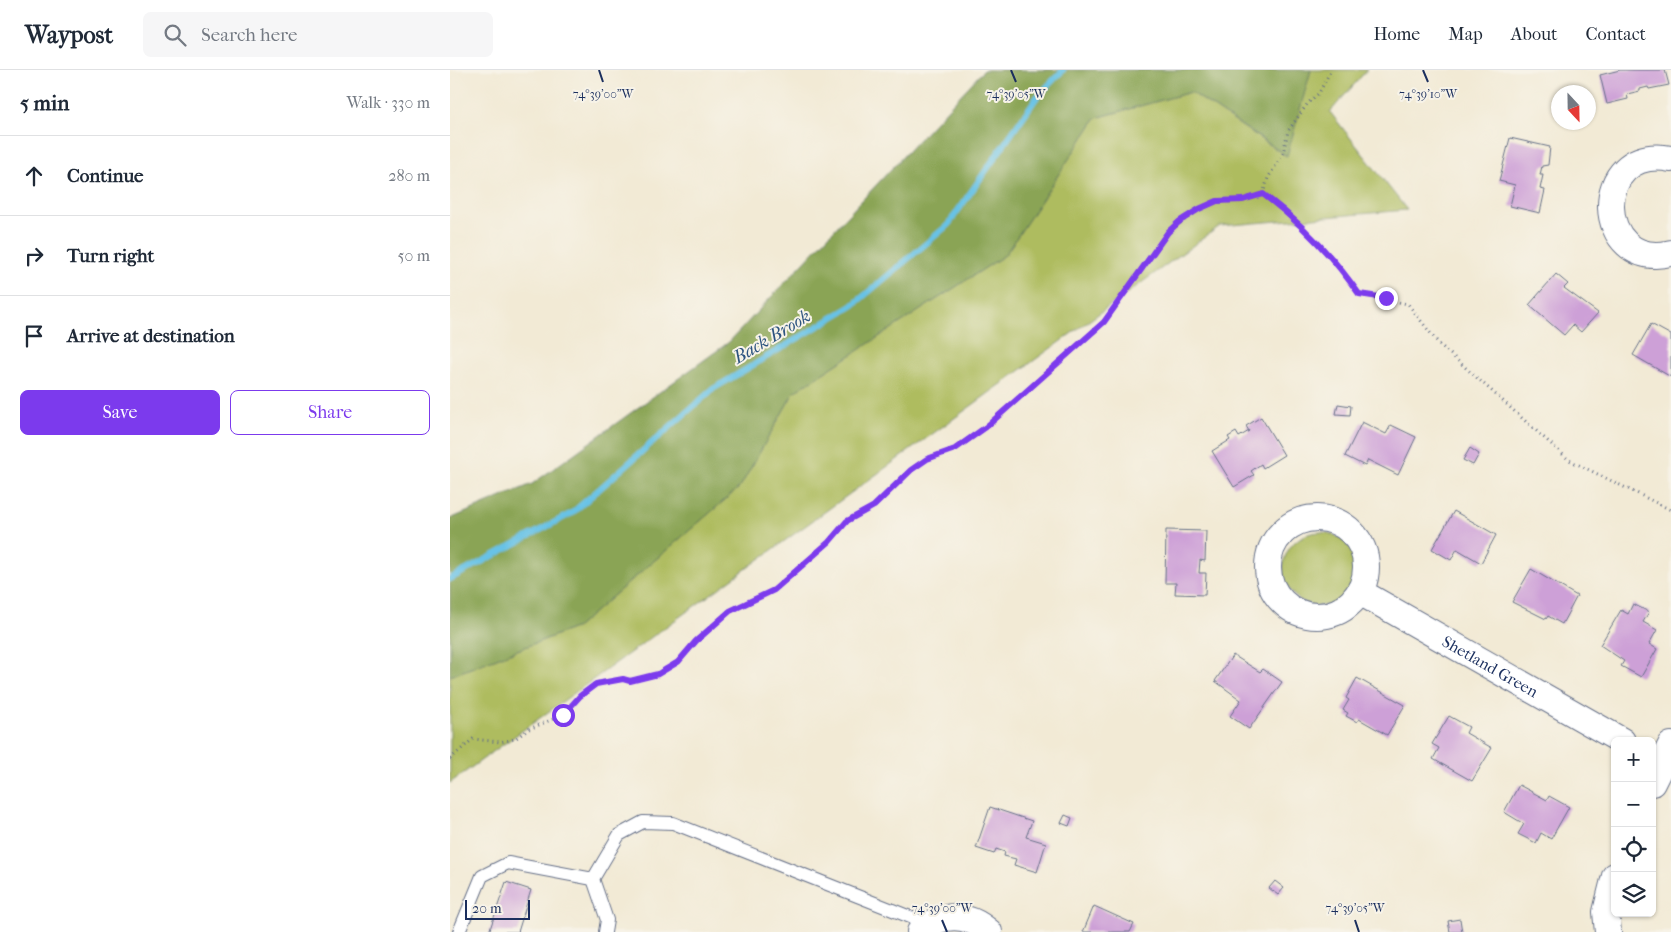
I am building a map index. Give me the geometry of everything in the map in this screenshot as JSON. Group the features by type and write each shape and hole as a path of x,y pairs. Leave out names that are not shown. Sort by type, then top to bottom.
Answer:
{"street":[{"path":"1671,159 1653,158 1637,162 1623,171 1614,185 1609,200 1610,215 1615,230 1625,242 1638,251 1653,255 1671,253"},
{"name":"Shetland Green","path":"1360,592 1615,737"},
{"path":"1608,932 1606,912 1611,892"},
{"path":"924,928 943,918 959,917 975,921 989,932"}],"lane":[{"path":"605,932 607,920 593,879 619,835 643,822 673,823 924,928"},
{"path":"459,932 482,876 508,863 593,879"}],"path":[{"path":"1263,194 1268,178 1283,154 1288,131 1308,104 1319,93 1331,70"},
{"path":"1263,194 1282,208 1335,260 1359,294 1408,304 1439,344 1570,460 1671,510"},
{"path":"450,759 474,739 500,742 515,740 529,729 563,715 580,696 596,684 623,679 630,681 658,674 678,662 696,641 730,611 774,590 829,542 847,521 874,506 911,470 927,459 955,449 986,427 1104,322 1168,232 1180,221 1199,209 1217,201 1243,200 1263,194"}],"green space":[{"path":"984,70 1311,70 1287,156 1191,92 1096,118 1005,255 794,392 740,487 577,627 450,676 450,519 532,484 729,342"},
{"path":"1311,70 1367,70 1330,112 1407,210 1220,226 450,783 450,676 577,627 740,487 794,392 1005,255 1096,118 1191,92 1286,156"},
{"path":"1320,532 1334,535 1346,543 1354,555 1357,569 1354,583 1346,595 1334,603 1320,606 1306,603 1294,595 1286,583 1283,569 1286,555 1294,543 1306,535"}],"building":[{"path":"1620,70 1665,70 1669,85 1640,89 1640,91 1627,94 1628,99 1607,104 1600,75"},
{"path":"1510,138 1550,147 1548,165 1542,166 1540,175 1543,175 1540,189 1545,190 1540,213 1510,206 1515,185 1499,181"},
{"path":"1556,274 1568,284 1564,288 1598,313 1581,332 1573,325 1564,335 1529,305"},
{"path":"1651,324 1671,335 1671,377 1633,355"},
{"path":"1338,404 1351,406 1350,415 1336,414"},
{"path":"1261,417 1284,455 1263,468 1261,464 1251,471 1254,475 1234,487 1212,451 1230,440 1228,437 1236,432 1239,437 1249,431 1246,426"},
{"path":"1362,422 1386,434 1391,425 1416,437 1398,475 1368,460 1365,466 1345,456"},
{"path":"1470,448 1479,454 1473,465 1463,460"},
{"path":"1454,511 1496,535 1481,563 1457,549 1451,560 1432,549"},
{"path":"1166,530 1206,531 1205,561 1200,560 1199,573 1206,573 1205,595 1175,594 1176,583 1165,583"},
{"path":"1531,569 1577,596 1562,624 1548,616 1546,619 1512,602"},
{"path":"1633,604 1649,612 1643,622 1657,630 1649,644 1657,649 1641,677 1621,666 1624,661 1600,645 1621,610 1628,614"},
{"path":"1233,655 1260,672 1263,669 1282,682 1249,729 1230,716 1241,700 1215,681"},
{"path":"1357,678 1405,705 1387,735 1359,719 1357,722 1346,716 1348,713 1343,710 1349,700 1346,698"},
{"path":"1449,716 1469,727 1466,733 1492,748 1472,781 1433,759 1439,748 1432,744"},
{"path":"1519,785 1547,800 1549,796 1569,807 1551,839 1541,833 1536,843 1518,834 1524,824 1504,812"},
{"path":"990,807 1032,821 1026,837 1046,843 1037,872 1014,865 1016,859 1004,856 1005,852 996,849 994,854 976,848"},
{"path":"1065,815 1072,818 1069,826 1061,823"},
{"path":"1275,881 1284,888 1278,895 1269,888"},
{"path":"506,882 531,890 518,932 489,932"},
{"path":"1094,906 1134,924 1130,932 1083,932"},
{"path":"1460,919 1462,932 1450,932 1448,921"}],"waterway":[{"name":"Back Brook","path":"450,579 572,513 713,389 852,306 948,225 1037,97 1063,70"}],"route":[{"path":"563,715 580,696 596,684 611,680 623,679 630,681 658,674 678,662 696,641 730,611 774,590 829,542 847,521 874,506 911,470 927,459 955,449 986,427 1104,322 1168,232 1180,221 1199,209 1217,201 1243,200 1263,194 1282,208 1335,260 1359,294 1386,298"}]}
